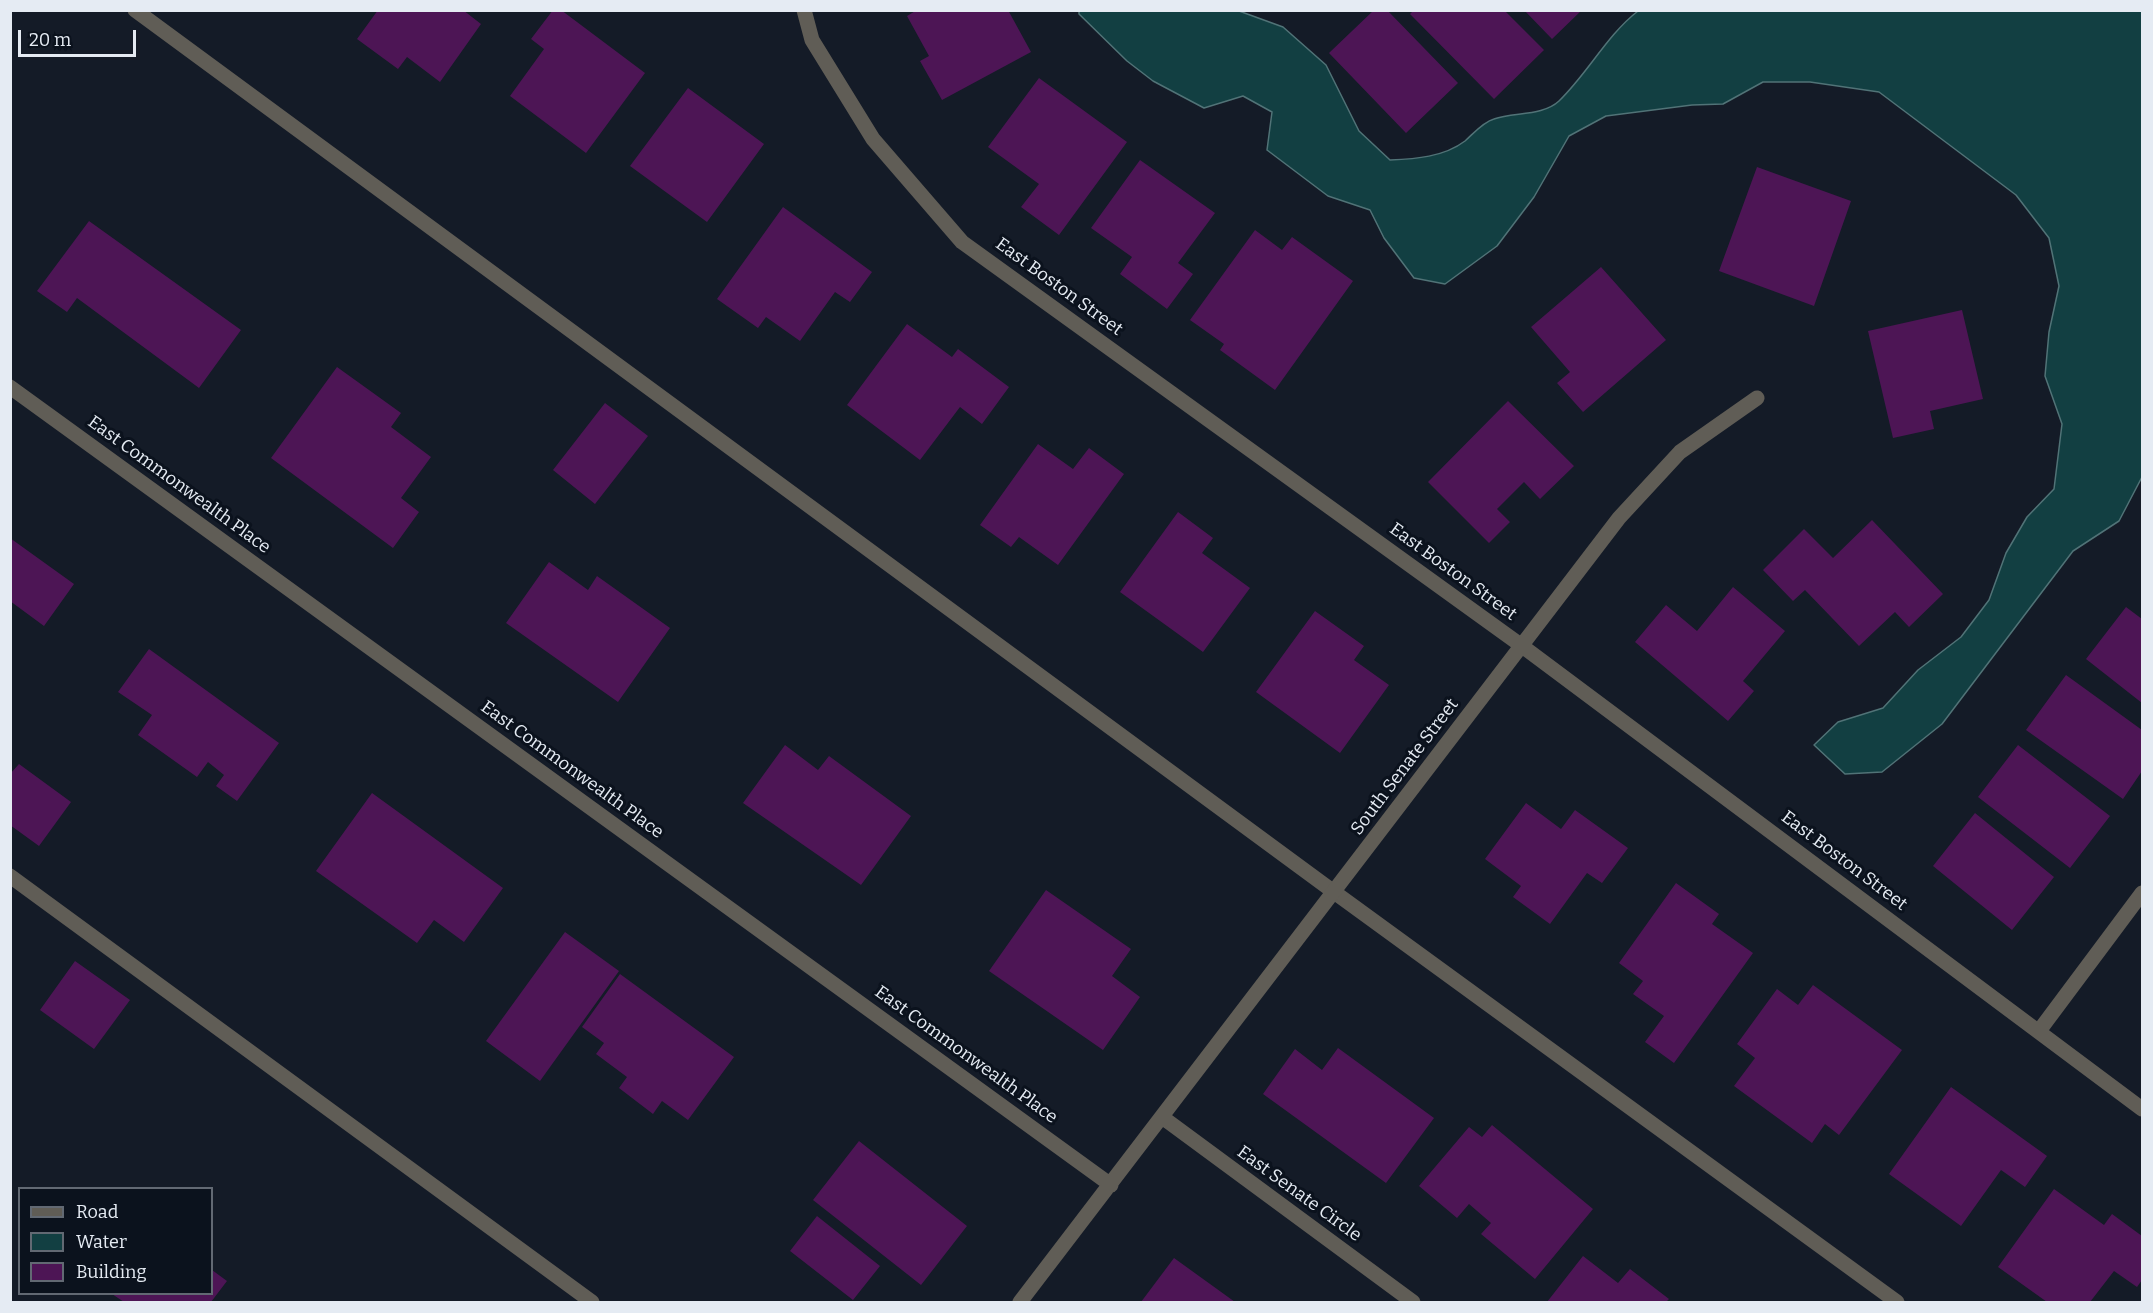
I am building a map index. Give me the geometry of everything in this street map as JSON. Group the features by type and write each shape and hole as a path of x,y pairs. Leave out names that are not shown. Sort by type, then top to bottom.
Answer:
{"street":[{"path":"135,10 1334,892 1897,1302"},
{"name":"East Boston Street","path":"804,10 812,40 873,139 962,242 1522,646 2142,1109"},
{"name":"East Commonwealth Place","path":"10,387 1111,1185"},
{"name":"South Senate Street","path":"1020,1302 1619,518 1680,452 1756,398"},
{"path":"10,876 592,1302"},
{"path":"2039,1031 2142,893"},
{"name":"East Senate Circle","path":"1162,1117 1413,1302"}],"water":[{"path":"1079,11 1239,11 1283,27 1326,65 1359,131 1390,160 1419,158 1448,151 1490,121 1552,106 1569,90 1617,31 1638,11 2142,11 2142,477 2119,521 2073,551 1942,724 1882,772 1845,774 1814,745 1838,722 1883,708 1918,670 1961,637 1989,600 2006,553 2027,517 2054,489 2062,424 2045,376 2049,332 2059,286 2049,238 2016,195 1879,92 1810,82 1763,82 1723,104 1692,105 1606,116 1569,136 1534,197 1497,246 1445,284 1414,278 1384,238 1370,210 1328,196 1267,150 1272,112 1243,96 1204,108 1153,81 1127,61 1079,14"}],"building":[{"path":"378,10 463,10 481,24 440,82 407,57 398,69 357,39"},
{"path":"553,10 561,10 645,73 586,153 510,96 544,49 531,39"},
{"path":"917,10 1008,10 1031,52 942,100 920,61 929,56 907,16"},
{"path":"1374,10 1387,10 1458,83 1406,133 1329,53"},
{"path":"1414,10 1504,10 1544,50 1494,99 1410,14"},
{"path":"1524,10 1582,10 1552,39"},
{"path":"1039,78 1127,142 1059,235 1021,207 1039,184 988,147"},
{"path":"688,88 764,144 707,222 630,166"},
{"path":"1140,160 1215,213 1178,263 1193,274 1167,309 1120,274 1132,257 1091,228"},
{"path":"1757,167 1851,201 1814,306 1719,271"},
{"path":"783,207 872,272 850,302 835,292 800,341 766,317 758,328 717,299"},
{"path":"89,221 241,330 199,388 77,298 67,312 37,291"},
{"path":"1255,230 1282,250 1292,237 1353,281 1275,390 1220,350 1224,344 1190,320"},
{"path":"1601,267 1666,340 1583,412 1557,383 1570,372 1531,327"},
{"path":"1962,310 1983,399 1930,411 1934,429 1893,438 1868,331"},
{"path":"907,324 952,357 958,349 1009,387 982,424 960,407 920,460 847,405"},
{"path":"337,367 401,413 391,427 431,457 401,498 419,512 393,548 271,458"},
{"path":"1508,401 1574,466 1540,499 1524,482 1497,509 1510,522 1489,543 1428,482"},
{"path":"605,403 648,436 595,504 553,470"},
{"path":"1038,444 1073,469 1089,448 1124,474 1058,565 1019,537 1011,547 980,525"},
{"path":"1178,512 1213,538 1202,553 1250,588 1203,652 1120,592"},
{"path":"1872,520 1943,594 1909,627 1895,612 1859,646 1805,590 1793,601 1763,570 1804,529 1833,558"},
{"path":"10,538 74,584 44,626 10,601"},
{"path":"549,562 588,590 597,576 670,628 618,702 506,623"},
{"path":"1733,587 1785,631 1743,681 1754,691 1728,721 1635,642 1666,605 1697,631"},
{"path":"2126,607 2142,619 2142,703 2086,659"},
{"path":"1315,611 1364,646 1354,660 1389,685 1340,753 1256,692"},
{"path":"149,649 279,743 237,801 216,786 224,775 208,762 197,777 138,735 152,715 118,692"},
{"path":"2066,675 2142,730 2142,771 2123,799 2026,730"},
{"path":"785,745 818,770 829,756 911,816 861,885 743,803"},
{"path":"2018,745 2110,816 2070,868 1978,797"},
{"path":"19,764 71,802 39,846 10,825 10,774"},
{"path":"372,793 503,888 464,942 434,920 417,943 316,871"},
{"path":"1526,803 1561,829 1575,810 1628,848 1602,883 1587,873 1550,924 1513,897 1521,886 1485,859"},
{"path":"1975,813 2054,877 2012,930 1933,866"},
{"path":"1676,883 1719,914 1712,924 1753,953 1674,1063 1645,1042 1664,1016 1633,994 1643,981 1619,963"},
{"path":"1046,890 1131,949 1112,976 1140,997 1103,1050 989,971"},
{"path":"565,932 619,971 540,1081 486,1041"},
{"path":"75,961 130,1000 94,1049 40,1010"},
{"path":"620,974 734,1057 688,1120 662,1101 653,1114 619,1088 627,1077 596,1054 604,1043 582,1027"},
{"path":"1813,985 1902,1050 1839,1135 1825,1124 1812,1143 1734,1086 1755,1058 1737,1044 1777,989 1798,1005"},
{"path":"1338,1048 1434,1118 1386,1183 1263,1094 1295,1049 1322,1070"},
{"path":"1951,1087 2047,1156 2025,1187 2001,1170 1961,1226 1889,1174"},
{"path":"1492,1125 1593,1209 1535,1279 1481,1234 1491,1223 1469,1204 1457,1218 1419,1186 1469,1127 1482,1137"},
{"path":"859,1141 967,1226 921,1285 813,1200"},
{"path":"2054,1189 2104,1225 2112,1214 2142,1236 2142,1280 2137,1287 2114,1271 2090,1302 2047,1302 1998,1267"},
{"path":"817,1216 880,1266 853,1300 790,1251"},
{"path":"1583,1256 1618,1283 1630,1269 1669,1299 1666,1302 1547,1302"},
{"path":"1174,1258 1235,1302 1141,1302"},
{"path":"213,1271 227,1281 211,1302 124,1302 114,1295 213,1295"}]}
